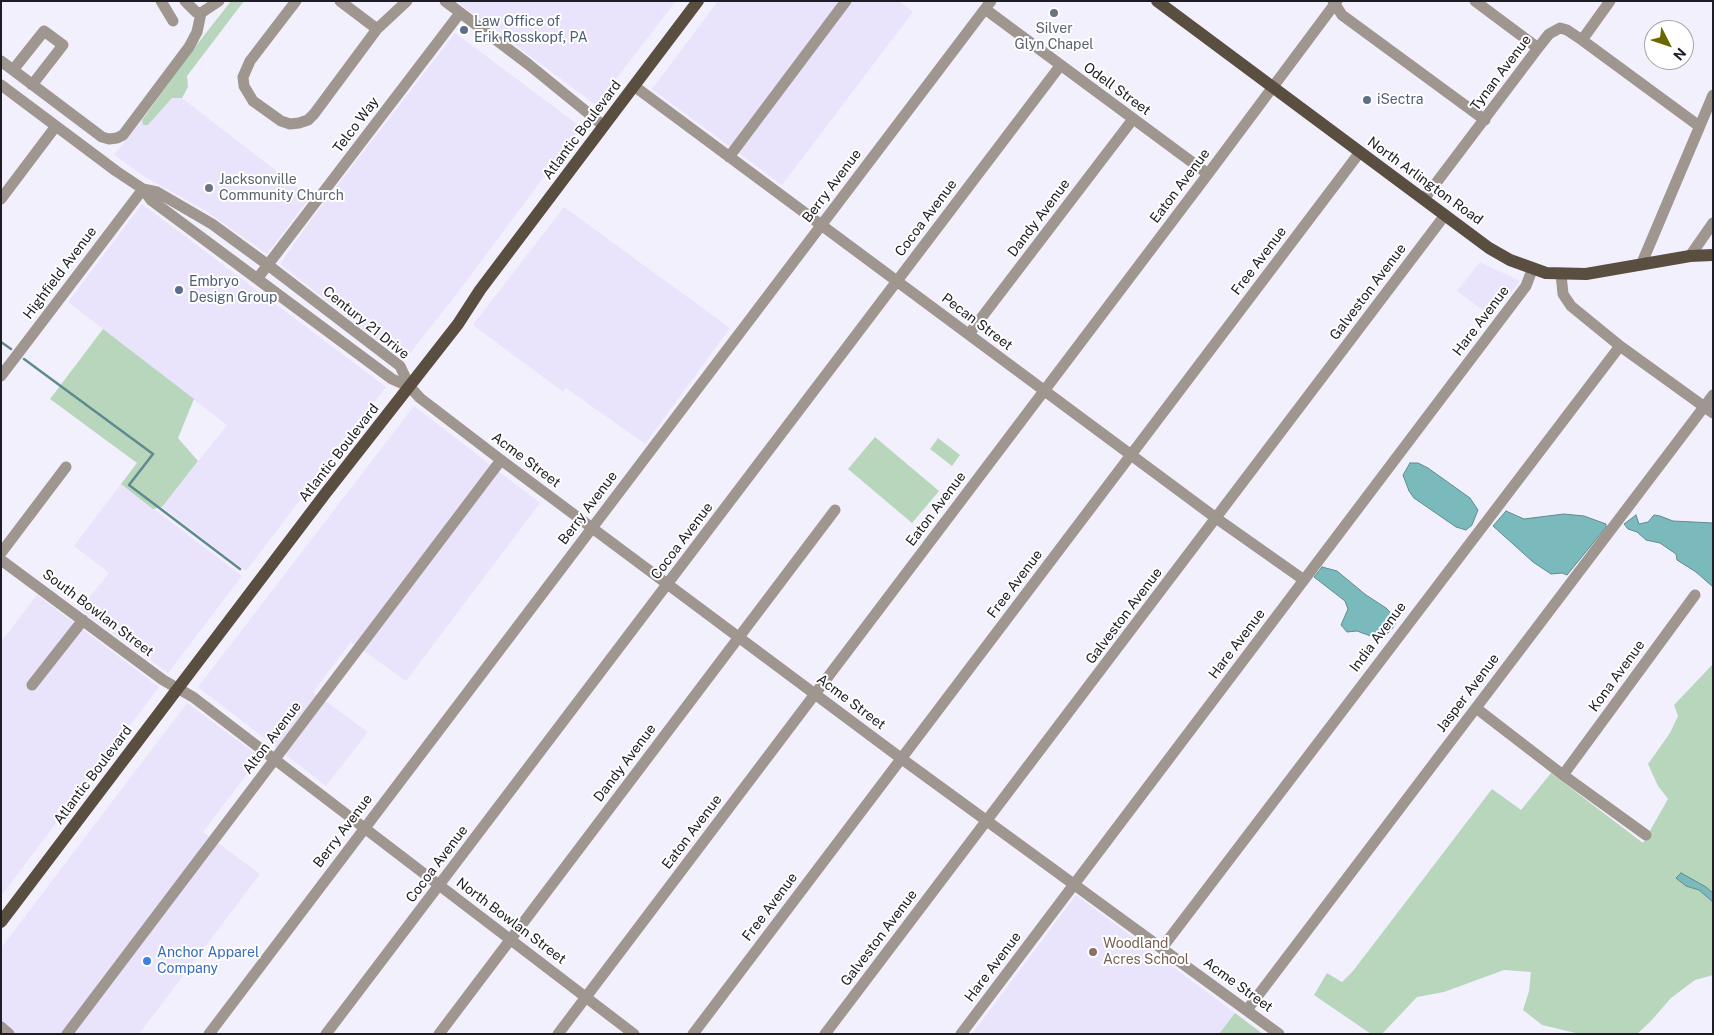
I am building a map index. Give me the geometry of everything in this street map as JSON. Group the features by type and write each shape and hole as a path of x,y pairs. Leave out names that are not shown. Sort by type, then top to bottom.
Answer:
{"main road":[{"name":"Atlantic Boulevard","path":"1,922 355,455 458,324 484,284 698,1"},
{"name":"North Arlington Road","path":"1157,1 1445,215 1510,260 1532,270 1546,273 1586,274 1690,256 1713,255"}],"street":[{"path":"161,1 173,21"},
{"path":"185,1 196,12 200,13"},
{"path":"1,61 102,137 109,139 117,138 123,135 189,47 197,32 200,13 219,1"},
{"path":"296,1 246,69 243,77 244,86 253,101 281,122 290,124 308,120 314,114 377,29 407,1"},
{"path":"445,1 528,64 604,126"},
{"path":"729,157 846,1"},
{"path":"1475,1 1538,48"},
{"path":"1610,1 1582,40 1700,126"},
{"path":"343,2 377,29"},
{"path":"1335,2 1342,15 1485,120"},
{"name":"Eaton Avenue","path":"558,1034 1208,174 1335,2"},
{"name":"Odell Street","path":"988,5 1060,66 1208,174"},
{"name":"Berry Avenue","path":"209,1034 988,5"},
{"name":"Telco Way","path":"256,279 460,13"},
{"name":"Tynan Avenue","path":"1424,199 1549,34 1560,28 1582,40"},
{"path":"13,70 44,31 63,45 32,84"},
{"name":"Cocoa Avenue","path":"326,1034 1060,66"},
{"name":"Century 21 Drive","path":"1,85 143,189 151,200 256,279 392,379 410,387"},
{"name":"Pecan Street","path":"634,86 1216,518 1304,580"},
{"path":"1641,264 1713,95"},
{"name":"Dandy Avenue","path":"969,334 1133,120"},
{"path":"1,198 56,126"},
{"name":"Free Avenue","path":"693,1034 1360,152"},
{"name":"Century 21 Drive","path":"143,189 157,192 212,224 268,265 400,366 410,387"},
{"name":"Highfield Avenue","path":"1,376 143,189"},
{"name":"Galveston Avenue","path":"825,1034 1445,215"},
{"path":"1690,256 1713,223"},
{"name":"Hare Avenue","path":"961,1034 1526,286 1532,270"},
{"path":"1561,274 1563,294 1567,301 1620,346 1708,410"},
{"name":"India Avenue","path":"1162,948 1620,346"},
{"name":"Acme Street","path":"410,387 420,398 501,460 739,638 1279,1034"},
{"name":"Jasper Avenue","path":"1247,1010 1476,708 1708,410 1713,395"},
{"name":"Alton Avenue","path":"67,1034 501,460"},
{"path":"1,553 66,467"},
{"name":"Dandy Avenue","path":"439,1034 835,510"},
{"name":"South Bowlan Street","path":"1,560 163,680 178,689"},
{"name":"Kona Avenue","path":"1563,775 1695,595"},
{"path":"32,685 83,620"},
{"name":"North Bowlan Street","path":"178,689 193,697 634,1034"},
{"path":"1476,708 1563,775 1646,835"},
{"path":"1,1028 10,1034"}],"shaded area":[{"path":"231,1 244,1 187,76 188,87 182,98 172,98 148,125 143,125 142,120"},
{"path":"456,1 676,1 596,105"},
{"path":"718,1 903,1 901,3 913,12 782,185 652,89"},
{"path":"455,33 581,127 462,287 404,361 280,264 313,217"},
{"path":"172,98 182,98 310,197 267,254 206,211 145,177 114,155 142,120 143,125 148,125"},
{"path":"142,204 386,387 246,571 162,507 227,425 68,302"},
{"path":"564,207 730,328 645,444 566,388 563,392 473,325"},
{"path":"1480,262 1520,281 1492,317 1457,291"},
{"path":"103,329 194,399 178,438 198,461 162,507 153,509 121,484 137,463 50,399"},
{"path":"414,406 540,503 406,681 351,642 313,692 368,732 326,786 198,687"},
{"path":"875,437 939,491 912,523 848,469"},
{"path":"938,438 960,455 952,466 930,449"},
{"path":"1410,463 1418,463 1428,468 1470,498 1478,510 1472,525 1466,530 1456,527 1414,498 1403,475"},
{"path":"121,484 242,576 168,673 80,609 109,573 74,546"},
{"path":"1506,511 1524,519 1564,514 1584,516 1606,524 1606,527 1567,575 1562,573 1551,574 1533,562 1493,526"},
{"path":"1636,515 1639,524 1648,522 1654,515 1673,521 1713,523 1713,587 1696,572 1677,560 1676,554 1660,543 1646,540 1637,532 1628,529 1624,524"},
{"path":"1322,567 1337,571 1394,616 1397,621 1384,637 1379,639 1357,631 1347,632 1341,625 1348,609 1345,601 1314,577"},
{"path":"37,595 159,687 1,896 1,642"},
{"path":"1713,664 1713,893 1706,887 1686,886 1699,890 1713,902 1713,975 1695,980 1671,998 1637,1034 1580,1034 1542,1025 1523,1010 1529,991 1531,972 1504,970 1444,992 1417,997 1382,1034 1371,1034 1314,995 1327,973 1342,982 1353,971 1492,789 1521,810 1551,773 1643,843 1668,799 1658,786 1648,764 1670,733 1678,716 1674,705"},
{"path":"187,703 260,757 203,832 260,874 139,1034 1,1034 1,948"},
{"path":"1681,873 1713,893 1713,902 1699,890 1686,886 1676,878"},
{"name":"Woodland Acres School","path":"1076,895 1235,1013 1219,1034 972,1034"},
{"path":"1235,1013 1263,1034 1219,1034"}],"waterway":[{"path":"1,342 11,349"},
{"path":"24,359 153,454 129,485 240,569"}],"place":[{"name":"Silver Glyn Chapel","path":"1054,13"},
{"name":"Law Office of Erik Rosskopf, PA","path":"464,30"},
{"name":"iSectra","path":"1367,100"},
{"name":"Jacksonville Community Church","path":"209,188"},
{"name":"Embryo Design Group","path":"179,290"},
{"name":"Woodland Acres School","path":"1093,952"},
{"name":"Anchor Apparel Company","path":"147,961"}]}
